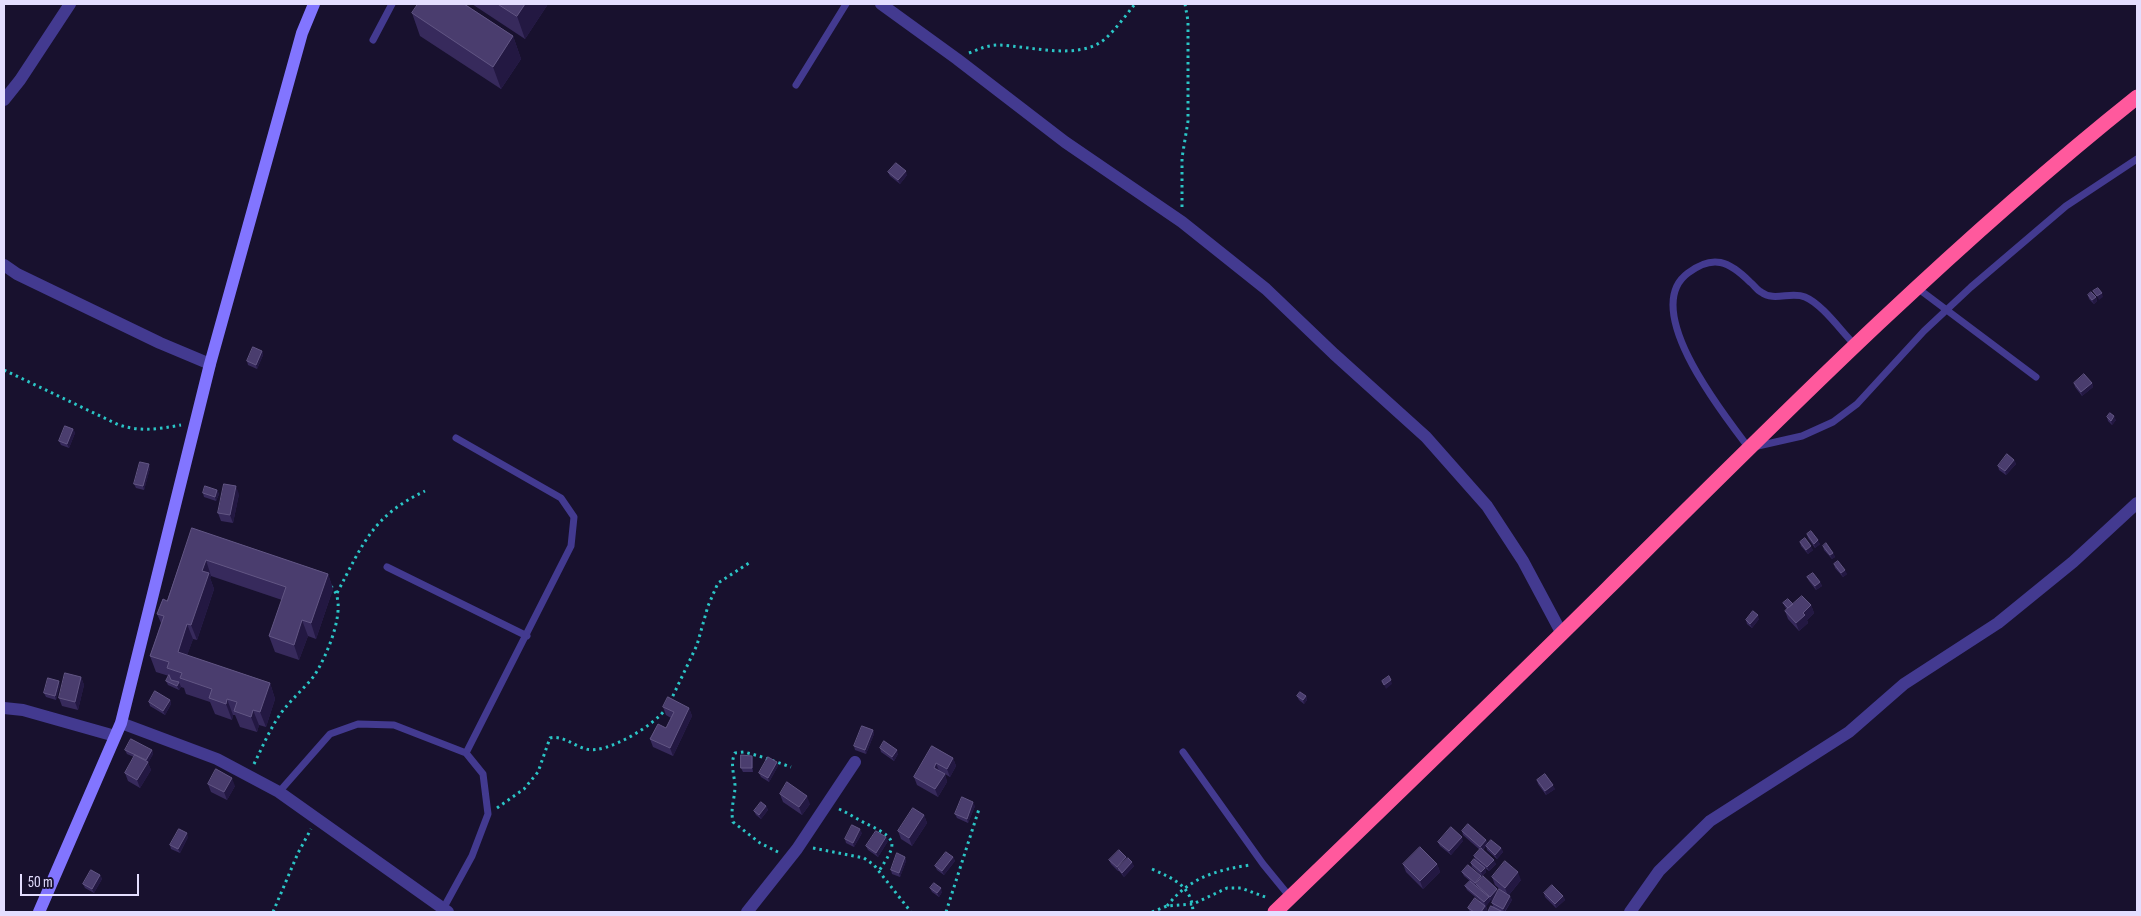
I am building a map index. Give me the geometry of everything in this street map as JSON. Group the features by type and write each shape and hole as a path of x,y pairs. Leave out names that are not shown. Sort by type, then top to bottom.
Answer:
{"highway":[{"path":"1282,905 1562,634 1854,344 1916,287 2137,97"}],"street":[{"path":"4,100 20,80 70,4"},
{"path":"39,912 121,723 210,364 302,33 314,4"},
{"path":"881,4 957,59 1065,142 1182,222 1266,289 1334,354 1426,437 1487,506 1523,560 1562,634"},
{"path":"4,265 17,274 160,344 210,364"},
{"path":"1630,912 1659,872 1710,821 1849,732 1904,684 1998,623 2073,562 2137,503"},
{"path":"4,708 23,710 115,736"},
{"path":"121,723 182,744 279,792 445,911"},
{"path":"748,912 793,854 855,762"}],"lane":[{"path":"373,40 392,4"},
{"path":"796,85 846,4"},
{"path":"1854,344 1825,312 1805,297 1774,297 1761,293 1735,268 1718,261 1701,263 1685,275 1674,293 1673,314 1680,339 1699,377 1749,448 1802,436 1833,422 1857,404 1945,310 2066,206 2137,159"},
{"path":"1916,287 2036,376"},
{"path":"456,438 561,498 574,517 571,546 466,753"},
{"path":"387,567 527,636"},
{"path":"279,792 330,734 358,724 394,725 466,753 483,774 488,814 472,856 445,911"},
{"path":"1183,752 1263,864 1282,905"}],"path":[{"path":"957,59 983,47 999,45 1062,50 1093,46 1104,39 1135,4"},
{"path":"1182,222 1182,158 1188,121 1187,5"},
{"path":"4,370 77,403 102,418 137,430 157,430 196,421"},
{"path":"249,776 280,715 314,675 323,658 338,617 337,593 374,527 403,502 425,491"},
{"path":"488,814 510,801 538,772 550,738 556,736 586,750 598,751 652,724 663,714 697,645 708,606 718,583 748,563"},
{"path":"327,584 337,593"},
{"path":"791,767 760,756 744,752 736,753 732,759 735,788 730,808 733,822 760,843 793,854 815,848 864,858 878,872 910,912"},
{"path":"828,803 884,831 890,836 892,844 888,856 878,872"},
{"path":"946,912 978,809"},
{"path":"273,912 298,853 318,819"},
{"path":"1167,906 1184,886 1198,878 1215,872 1263,864"},
{"path":"1152,868 1184,886 1193,904 1193,912"},
{"path":"1152,912 1167,906 1193,904 1227,888 1257,892 1282,905"}],"building":[{"path":"418,4 464,4 513,36 493,67 412,13"},
{"path":"498,4 525,4 517,16"},
{"path":"896,163 906,171 898,180 888,172"},
{"path":"2098,288 2102,293 2097,296 2093,291"},
{"path":"2091,292 2096,297 2092,300 2088,295"},
{"path":"253,347 262,351 256,365 247,361"},
{"path":"2084,374 2092,383 2081,392 2074,383"},
{"path":"2110,413 2114,416 2111,421 2107,417"},
{"path":"65,426 73,429 67,444 59,441"},
{"path":"2007,454 2014,460 2005,471 1998,466"},
{"path":"140,462 149,464 143,486 134,484"},
{"path":"224,484 236,486 230,515 218,513"},
{"path":"205,486 217,490 215,497 203,493"},
{"path":"192,528 328,574 311,623 302,620 294,645 269,636 286,587 206,560 202,571 209,573 191,625 187,624 178,652 270,683 260,712 253,710 251,717 234,711 237,702 227,699 226,704 209,698 212,689 180,678 182,673 167,668 169,662 150,656 164,616 157,614 163,599 167,601"},
{"path":"1811,531 1818,540 1814,544 1807,534"},
{"path":"1805,538 1811,546 1806,550 1800,542"},
{"path":"1826,543 1833,553 1830,555 1823,546"},
{"path":"1838,561 1845,570 1841,573 1834,564"},
{"path":"1813,573 1820,582 1815,586 1807,577"},
{"path":"1802,596 1811,605 1803,613 1805,615 1796,623 1785,611"},
{"path":"1788,599 1793,604 1788,608 1783,603"},
{"path":"1753,611 1758,615 1750,624 1746,620"},
{"path":"65,673 81,677 75,702 59,698"},
{"path":"169,675 171,680 179,682 177,686 166,681"},
{"path":"1389,676 1391,680 1384,685 1382,681"},
{"path":"48,678 59,681 55,696 44,693"},
{"path":"155,691 170,700 163,711 149,702"},
{"path":"1300,692 1306,696 1303,700 1297,696"},
{"path":"668,697 689,708 670,748 650,739 658,724 666,728 674,712 663,707"},
{"path":"862,726 873,730 865,750 854,746"},
{"path":"131,739 152,750 146,760 125,750"},
{"path":"884,741 897,750 892,757 880,748"},
{"path":"932,746 953,758 947,769 936,763 934,768 945,774 935,789 914,777"},
{"path":"135,755 148,762 137,780 125,773"},
{"path":"741,755 752,756 752,768 741,768"},
{"path":"768,757 777,762 768,778 759,773"},
{"path":"216,769 232,778 224,792 208,784"},
{"path":"1545,774 1553,785 1545,791 1537,780"},
{"path":"787,782 807,796 799,807 780,794"},
{"path":"962,797 973,802 967,819 955,814"},
{"path":"761,802 766,806 759,815 754,811"},
{"path":"913,808 924,815 909,838 898,831"},
{"path":"1468,824 1486,840 1480,847 1462,831"},
{"path":"852,825 860,829 853,843 845,839"},
{"path":"1451,827 1462,837 1449,851 1438,842"},
{"path":"179,829 187,833 178,849 170,845"},
{"path":"876,831 886,837 876,853 866,846"},
{"path":"1491,840 1501,848 1495,855 1486,846"},
{"path":"1420,847 1437,864 1420,881 1403,864"},
{"path":"1481,848 1494,860 1487,867 1474,856"},
{"path":"1119,850 1126,857 1117,867 1109,860"},
{"path":"946,852 953,857 942,871 935,866"},
{"path":"897,853 905,857 899,873 891,870"},
{"path":"1128,858 1132,862 1122,873 1118,868"},
{"path":"1474,859 1485,868 1481,872 1471,863"},
{"path":"1505,861 1518,872 1505,888 1492,877"},
{"path":"1468,865 1481,876 1475,883 1462,872"},
{"path":"91,870 100,875 92,889 83,884"},
{"path":"1483,876 1497,889 1490,897 1476,884"},
{"path":"1470,881 1489,897 1484,902 1465,886"},
{"path":"934,883 941,888 937,893 930,888"},
{"path":"1552,885 1563,896 1555,904 1544,893"},
{"path":"1499,889 1510,896 1503,909 1492,903"},
{"path":"1475,898 1485,906 1481,912 1474,912 1468,908"},
{"path":"1491,906 1503,912 1488,912"}]}
